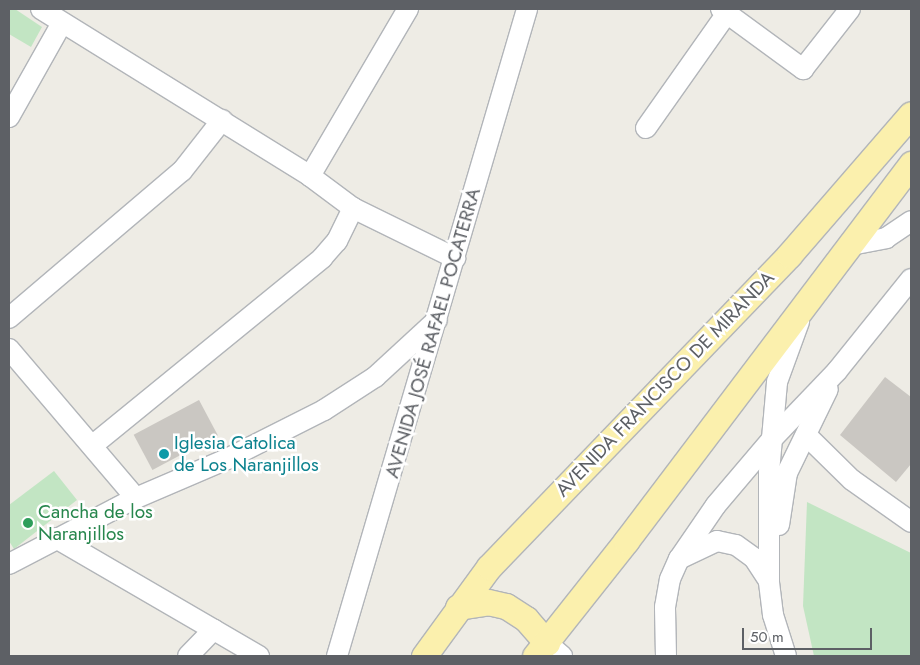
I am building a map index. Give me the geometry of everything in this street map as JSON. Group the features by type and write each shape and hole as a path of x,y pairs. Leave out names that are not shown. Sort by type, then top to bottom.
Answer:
{"main road":[{"name":"AVENIDA FRANCISCO DE MIRANDA","path":"424,656 489,567 790,255 911,114"},
{"path":"458,607 488,602 506,606 526,620 548,652 911,164"}],"street":[{"path":"41,9 310,176 353,208 455,258"},
{"name":"AVENIDA JOSÉ RAFAEL POCATERRA","path":"337,656 527,9"},
{"path":"646,128 724,11 803,69 850,9"},
{"path":"310,176 402,11"},
{"path":"9,117 62,23"},
{"path":"9,318 182,171 222,120"},
{"path":"93,445 322,258 337,241 353,208"},
{"path":"851,245 886,238 911,221"},
{"path":"666,656 665,607 670,579 679,559 716,505 772,439 837,372 911,279"},
{"path":"786,656 773,614 769,581 773,408 785,357 800,320 823,282"},
{"path":"9,564 136,498 227,459 324,410 375,377 437,320"},
{"path":"9,349 93,445 136,498"},
{"path":"769,581 787,473 837,372"},
{"path":"806,435 852,480 911,522"},
{"path":"56,538 259,656"},
{"path":"679,559 717,541 736,545 754,558 769,581"},
{"path":"188,656 214,629"}],"green space":[{"path":"9,9 15,9 42,27 31,47 9,34"},
{"name":"Cancha de los Naranjillos","path":"54,471 77,500 14,549 9,541 9,505"},
{"path":"807,502 911,553 911,656 814,656 803,606"}],"building":[{"path":"885,377 911,397 911,464 896,482 840,435"},
{"name":"Iglesia Catolica de Los Naranjillos","path":"199,400 218,435 152,470 134,435"}],"place":[{"name":"Iglesia Catolica de Los Naranjillos","path":"164,454"},
{"name":"Cancha de los Naranjillos","path":"28,523"}]}
